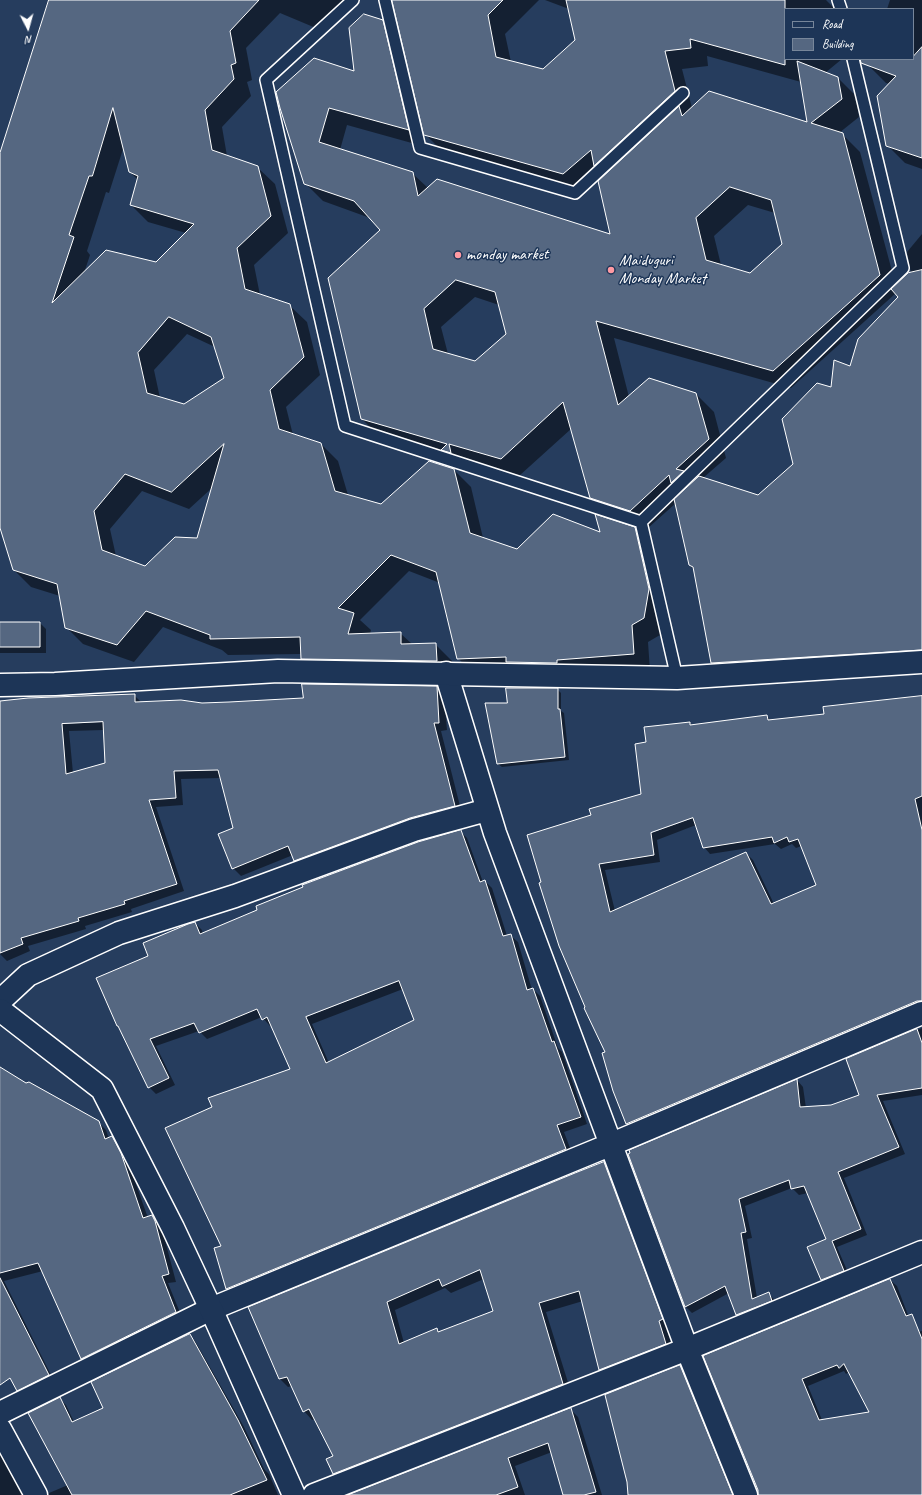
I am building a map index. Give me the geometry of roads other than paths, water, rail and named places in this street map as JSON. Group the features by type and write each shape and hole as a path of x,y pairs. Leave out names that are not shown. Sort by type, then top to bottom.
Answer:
{"street":[{"path":"0,685 63,683 278,670 677,678 922,662"},
{"path":"446,673 487,810 687,1349 746,1495"},
{"path":"0,1001 28,975 119,933 235,896 414,830 487,810"},
{"path":"0,1010 102,1089 173,1228 294,1495"},
{"path":"0,1413 211,1309 612,1144 922,1013"},
{"path":"314,1495 687,1349 922,1252"},
{"path":"0,1429 36,1495"}],"lane":[{"path":"353,0 266,80 345,426 641,522"},
{"path":"384,0 420,148 575,193 683,93"},
{"path":"641,522 903,268 853,60"},
{"path":"641,522 677,678"}],"place":[{"name":"monday market","path":"458,255"},
{"name":"Maiduguri Monday Market","path":"611,270"}]}
